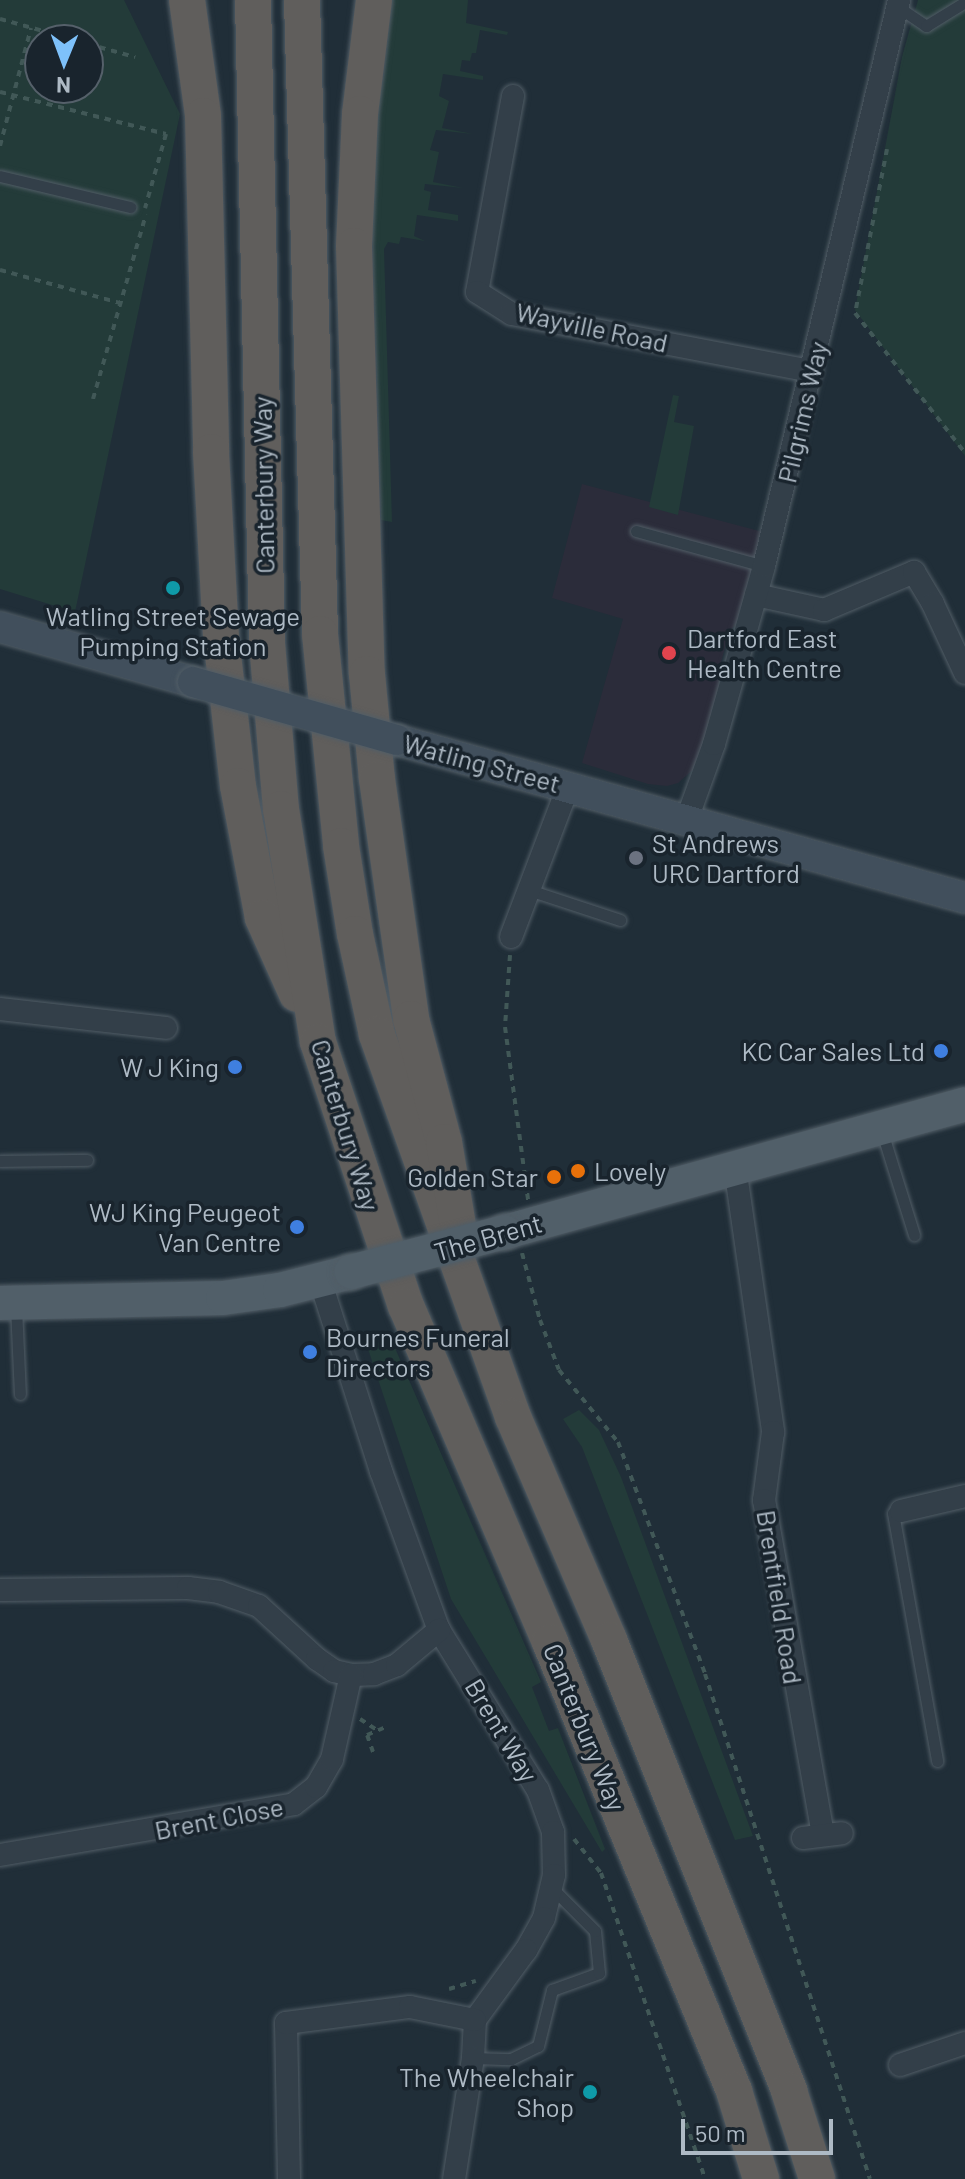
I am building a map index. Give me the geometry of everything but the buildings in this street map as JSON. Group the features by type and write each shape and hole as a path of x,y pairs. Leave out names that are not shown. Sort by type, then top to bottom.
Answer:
{"highway":[{"path":"187,0 203,116 211,452 221,637 236,772 263,918 318,1042"},
{"name":"Canterbury Way","path":"253,0 267,643 281,809 318,1042 406,1306 550,1642 734,2091 761,2179"},
{"name":"Canterbury Way","path":"302,0 320,634 341,846 377,1035 513,1417 609,1640 789,2091 817,2179"},
{"path":"374,0 360,114 354,246 367,674 377,779 411,1019 447,1154 465,1287"}],"main road":[{"name":"Watling Street","path":"0,627 965,898"},
{"name":"The Brent","path":"8,1303 213,1299 336,1276 965,1104"}],"street":[{"name":"Pilgrims Way","path":"687,819 714,744 764,566 897,6"},
{"name":"Wayville Road","path":"513,96 477,292 512,314 812,371"},
{"path":"756,595 824,610 914,572 933,604 965,673"},
{"path":"511,937 568,787"},
{"path":"0,1009 166,1028"},
{"name":"Brentfield Road","path":"735,1167 773,1432 764,1500 823,1835"},
{"name":"Brent Way","path":"336,1276 381,1471 439,1630 545,1803 555,1851 552,1888 544,1918 531,1942 475,2020"},
{"path":"901,1511 965,1496"},
{"path":"0,1590 188,1588 220,1592 259,1606 328,1667 351,1675 370,1675 397,1665 439,1630"},
{"name":"Brent Close","path":"0,1855 294,1804 316,1787 332,1759 351,1675"},
{"path":"289,2179 286,2023 410,2007 475,2020 473,2058 454,2179"},
{"path":"900,2065 965,2043"}],"lane":[{"path":"897,6 926,26 965,2"},
{"path":"0,176 130,207"},
{"path":"636,531 764,566"},
{"path":"529,890 620,920"},
{"path":"881,1127 914,1235"},
{"path":"0,1161 87,1160"},
{"path":"8,1303 20,1394"},
{"path":"901,1511 893,1513 937,1761"},
{"path":"473,2058 511,2059 538,2046 552,1990 599,1973 595,1931 552,1888"}],"path":[{"path":"0,19 24,26"},
{"path":"104,48 135,57"},
{"path":"0,146 24,54"},
{"path":"0,92 166,134 93,399"},
{"path":"887,147 855,313 965,453"},
{"path":"130,207 147,208"},
{"path":"0,270 120,303"},
{"path":"511,937 505,1027 529,1206 515,1229 540,1320 559,1370 618,1442 705,1674 870,2179"},
{"path":"354,1725 360,1712"},
{"path":"357,1718 368,1721 377,1730"},
{"path":"373,1752 367,1735 388,1726"},
{"path":"573,1838 601,1873 705,2179"},
{"path":"449,1989 487,1975"}],"shaded area":[{"name":"Dartford East Health Centre","path":"582,484 763,532 738,622 729,632 718,674 720,692 695,768 678,783 667,786 648,784 582,763 623,619 552,598"}],"green space":[{"path":"0,0 124,0 180,114 75,612 0,589"},
{"path":"392,0 468,0 466,23 508,32 507,35 480,30 476,53 472,53 470,61 462,60 460,71 483,76 483,80 443,74 439,96 449,101 442,128 473,134 436,130 430,150 439,152 433,182 463,188 425,184 424,190 431,192 428,210 458,215 458,221 417,215 414,236 425,241 401,237 399,244 388,242 384,249 392,522 381,520 372,229 375,89 383,80"},
{"path":"918,0 965,0 965,456 855,310 902,57"},
{"path":"673,395 679,396 674,422 694,426 678,515 649,507"},
{"path":"391,1339 541,1682 532,1687 549,1731 558,1728 605,1849 602,1852 451,1599 367,1346"},
{"path":"579,1410 599,1430 621,1477 753,1836 735,1840 582,1447 563,1419"}],"place":[{"name":"Watling Street Sewage Pumping Station","path":"173,588"},
{"name":"Dartford East Health Centre","path":"669,653"},
{"name":"St Andrews URC Dartford","path":"636,858"},
{"name":"KC Car Sales Ltd","path":"941,1051"},
{"name":"W J King","path":"235,1067"},
{"name":"Lovely","path":"578,1171"},
{"name":"Golden Star","path":"554,1177"},
{"name":"WJ King Peugeot Van Centre","path":"297,1227"},
{"name":"Bournes Funeral Directors","path":"310,1352"},
{"name":"The Wheelchair Shop","path":"590,2092"}]}
